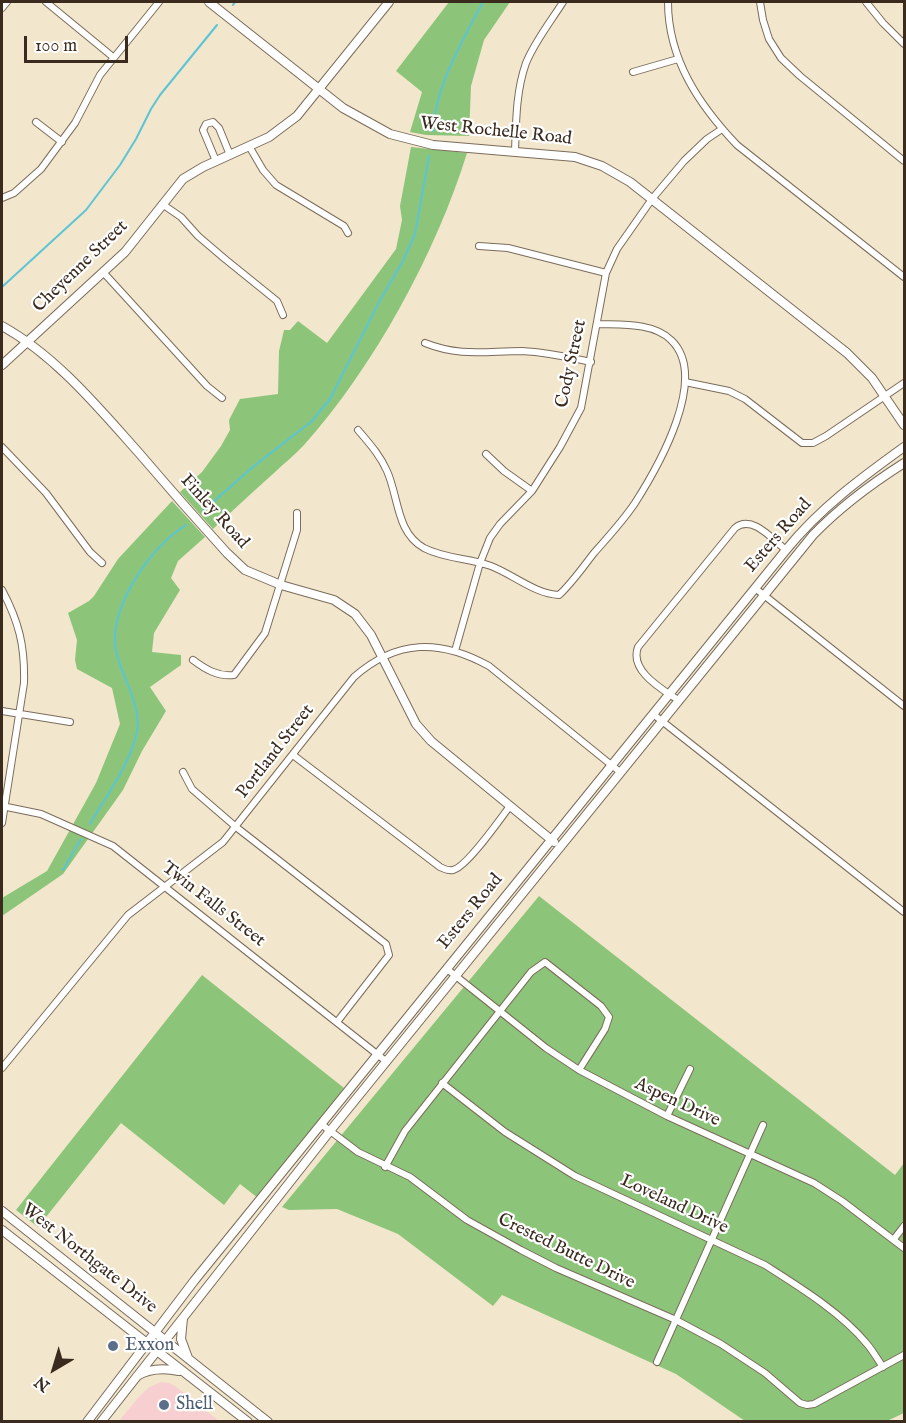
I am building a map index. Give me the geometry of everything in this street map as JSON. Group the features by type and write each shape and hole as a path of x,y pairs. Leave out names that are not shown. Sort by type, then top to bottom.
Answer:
{"main road":[{"name":"West Rochelle Road","path":"209,2 319,90 360,118 390,134 433,145 575,157 602,166 630,182 847,352 872,378 904,425"},
{"name":"Cheyenne Street","path":"2,365 125,252 183,179 283,128 297,116 389,2"},
{"name":"Finley Road","path":"2,326 64,373 98,406 227,553 245,570 281,585 322,595 341,604 363,622 416,724 431,741 560,846"},
{"name":"Esters Road","path":"87,1422 201,1273 786,549 830,502 904,447"},
{"name":"Esters Road","path":"101,1422 330,1131 813,535 835,512 863,489 904,463"},
{"name":"West Northgate Drive","path":"2,1211 165,1339 262,1420"},
{"name":"West Northgate Drive","path":"2,1230 248,1422"},
{"path":"34,1255 40,1241"},
{"path":"183,1316 181,1337 188,1358"},
{"path":"134,1378 151,1370 168,1368 182,1371"}],"street":[{"path":"2,8 7,2"},
{"path":"46,2 113,57"},
{"path":"2,198 14,193 41,169 75,123 100,75 159,2"},
{"path":"515,152 518,103 524,70 536,44 563,2"},
{"path":"668,2 669,31 678,59 691,87 722,129 737,145 904,277"},
{"path":"760,2 769,39 782,58 800,76 904,161"},
{"path":"866,2 904,44"},
{"path":"633,72 678,59"},
{"path":"36,122 62,142"},
{"path":"216,161 203,130 206,123 213,122 219,128 230,154"},
{"name":"Cody Street","path":"455,651 480,563 490,538 500,524 532,491 561,447 581,408 606,273 617,249 652,199 684,161 707,139 722,129"},
{"path":"249,146 263,170 276,184 344,226 348,233"},
{"path":"162,204 181,218 225,260 277,301 283,315"},
{"path":"479,246 508,248 606,273"},
{"path":"103,272 207,386 222,398"},
{"path":"358,430 377,452 387,471 394,489 401,522 416,542 433,552 480,563 510,574 542,592 559,595 634,504 668,442 686,382 685,363 680,350 661,332 647,327 597,324"},
{"path":"425,343 444,351 485,354 524,351 591,362"},
{"path":"686,382 729,391 745,399 802,443 813,443 826,436 904,383"},
{"path":"2,447 46,493 90,552 102,563"},
{"path":"486,454 504,471 532,491"},
{"path":"193,660 206,669 226,676 234,675 265,633 297,530 297,513"},
{"path":"678,700 639,668 636,653 638,647 741,523 754,525 786,549"},
{"path":"755,588 904,706"},
{"path":"2,590 14,612 25,662 24,683 2,823"},
{"name":"Portland Street","path":"2,1068 128,915 223,842 354,677 368,665 383,657 402,649 436,646 470,655 489,666 620,772"},
{"path":"2,711 70,722"},
{"path":"653,714 904,912"},
{"path":"293,755 447,870 455,870 465,863 510,806"},
{"path":"183,772 192,789 236,827 386,944 389,955 337,1022"},
{"name":"Twin Falls Street","path":"3,806 42,814 113,846 387,1062"},
{"path":"385,1167 405,1131 442,1083 531,972 545,962 601,1006 609,1017 605,1029 579,1070"},
{"name":"Aspen Drive","path":"447,969 500,1012 579,1070 668,1116 814,1184 842,1201 904,1248"},
{"path":"668,1116 690,1069"},
{"name":"Loveland Drive","path":"442,1083 505,1132 566,1170 765,1265 819,1301 856,1332 868,1344 883,1367"},
{"name":"Crested Butte Drive","path":"321,1124 358,1152 385,1167 410,1177 467,1220 521,1250 556,1268 676,1320 721,1344 765,1372 800,1403 814,1404 883,1367"},
{"path":"657,1362 763,1125"},
{"path":"894,1239 904,1226"},
{"path":"883,1367 904,1355"}],"shaded area":[{"path":"161,1382 175,1386 219,1421 119,1421 148,1388"}],"green space":[{"path":"449,2 510,2 484,40 471,86 469,136 426,135 410,132 422,92 396,71"},
{"path":"411,147 467,153 454,191 420,269 378,345 330,414 300,449 213,529 180,492 202,472 221,446 230,430 229,420 240,399 278,394 279,351 284,330 290,330 298,321 327,343 396,249 402,220 400,206"},
{"path":"172,501 205,537 178,561 171,578 180,590 154,633 152,652 181,655 181,665 150,687 166,711 142,751 123,790 63,874 2,916 2,898 47,871 96,783 120,724 112,688 77,669 75,660 77,640 68,613 94,596 118,559"},
{"path":"539,896 895,1175 904,1163 904,1413 887,1421 745,1421 676,1374 502,1295 493,1306 398,1234 337,1209 289,1210 282,1207"},
{"path":"202,975 344,1088 258,1198 240,1184 224,1205 121,1123 38,1227 16,1210"}],"waterway":[{"path":"433,131 439,97 451,64 483,2"},
{"path":"2,287 86,210 120,165 160,95 217,25"},
{"path":"204,510 254,466 312,421 330,399 415,234 429,156"},
{"path":"90,824 124,767 137,731 137,712 116,651 115,634 118,617 134,580 146,563 159,548 186,525"},
{"path":"63,870 81,839"}],"place":[{"name":"Exxon","path":"113,1346"},
{"name":"Shell","path":"164,1405"}]}
